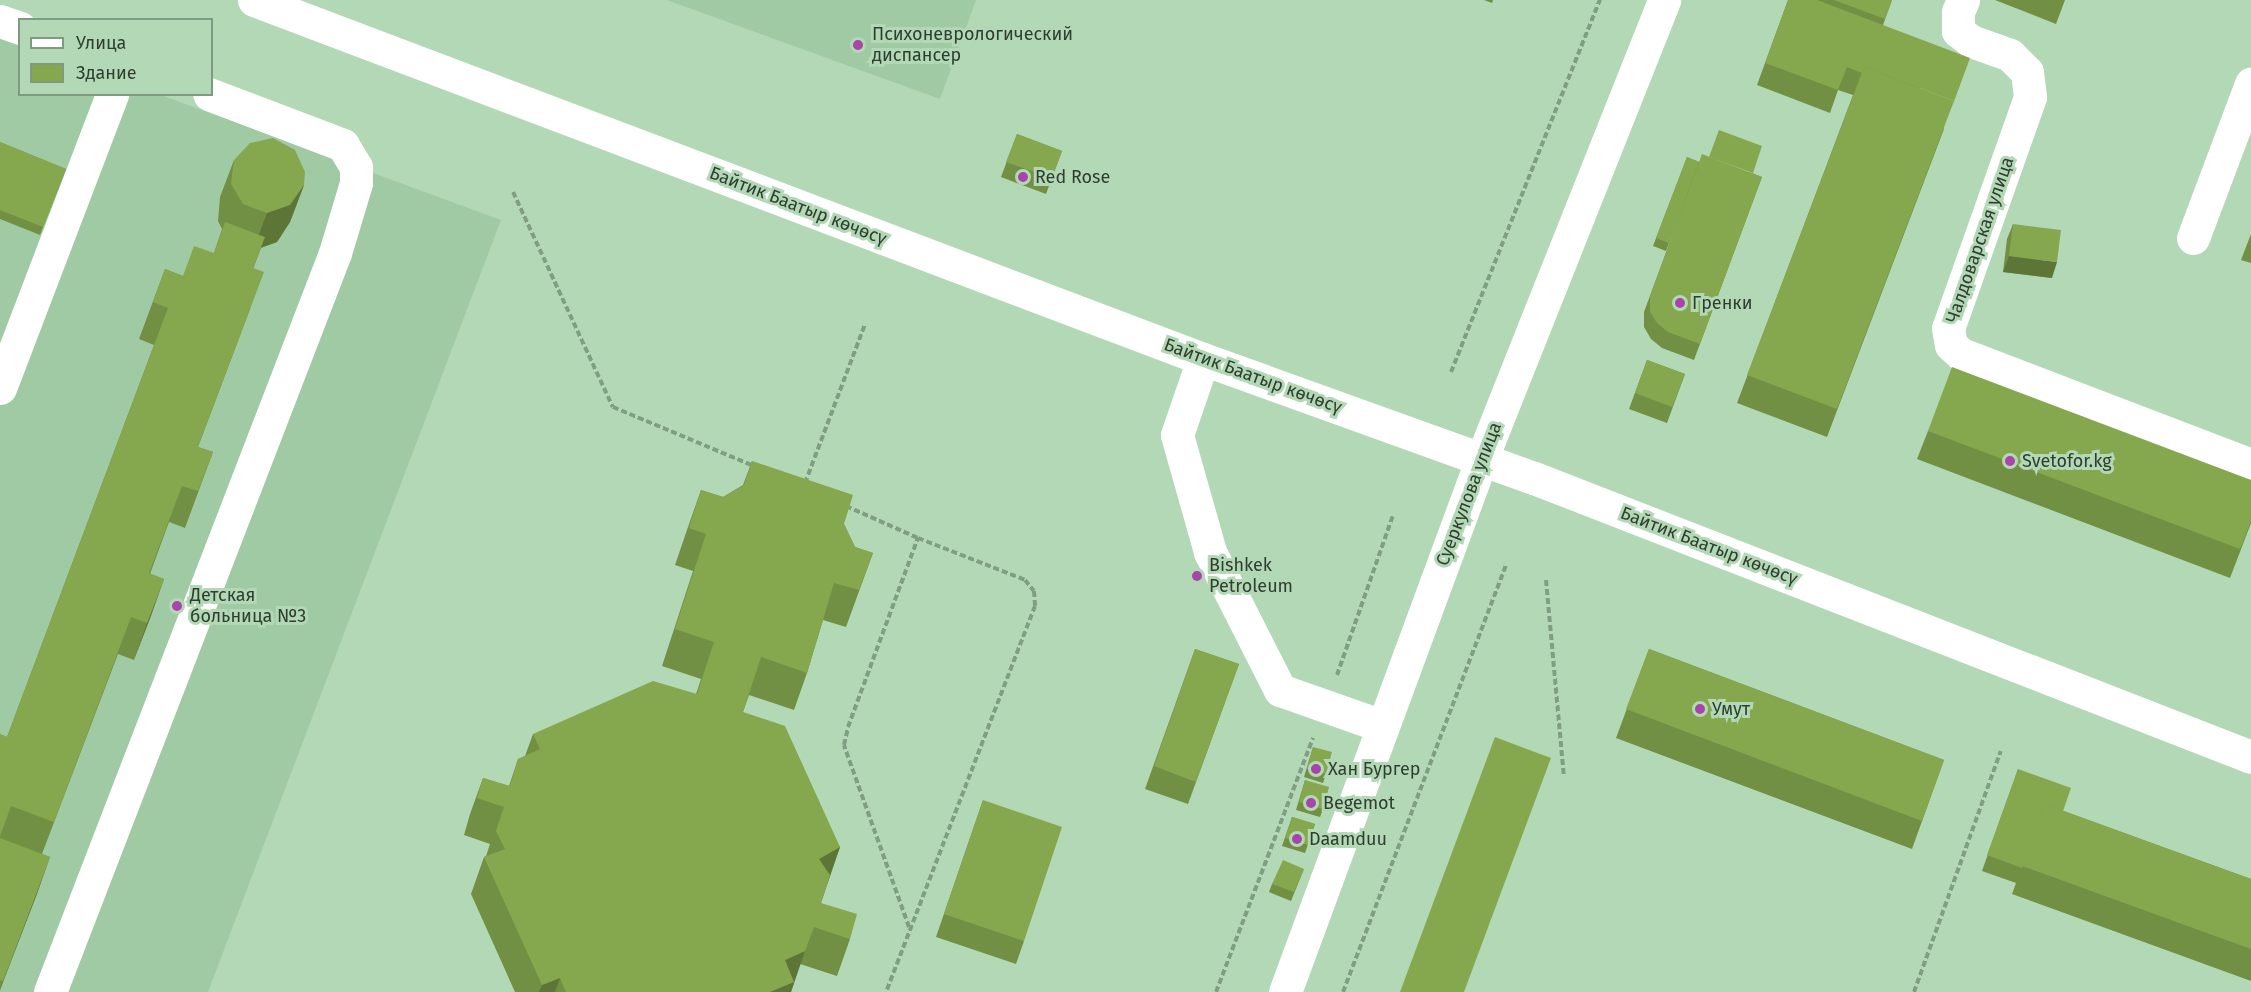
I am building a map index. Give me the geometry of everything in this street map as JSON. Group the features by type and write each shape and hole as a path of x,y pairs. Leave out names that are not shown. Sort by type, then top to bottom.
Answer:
{"main road":[{"name":"Байтик Баатыр көчөсү","path":"254,0 1203,359 1482,459 2251,757"},
{"name":"Суеркулова улица","path":"1285,992 1482,459 1664,0"},
{"name":"Чалдоварская улица","path":"1963,0 1958,12 1958,31 1971,42 2010,55 2027,72 2030,97 1948,328 1951,345 1961,354 2251,465"},
{"path":"0,21 18,27"},
{"path":"2193,238 2251,84"},
{"path":"0,388 111,96"},
{"path":"50,992 335,253 356,183 356,167 343,145 213,96"},
{"path":"1203,359 1177,435 1210,552 1280,690 1382,726"}],"path":[{"path":"1451,372 1600,0"},
{"path":"513,192 613,407 762,469"},
{"path":"794,482 804,487 865,324"},
{"path":"835,501 918,538 1024,580 1034,591 1035,606 886,992"},
{"path":"1216,992 1326,706 1393,515"},
{"path":"909,929 844,744 848,727 918,538"},
{"path":"1343,992 1506,565"},
{"path":"1546,580 1564,776"},
{"path":"1914,992 2001,751"}],"shaded area":[{"name":"Психоневрологический диспансер","path":"667,0 976,0 940,99"},
{"name":"Детская больница №3","path":"0,35 18,42 18,96 164,96 501,220 208,992 0,992"}],"building":[{"path":"1788,0 1817,0 1970,58 1952,107 1954,101 1864,67 1862,73 1847,67 1838,90 1765,63"},
{"path":"1834,0 1892,0 1885,19"},
{"path":"1864,67 1954,101 1837,409 1747,375"},
{"path":"1719,130 1762,146 1753,173 1709,157"},
{"path":"1017,134 1062,151 1052,178 1006,162"},
{"path":"273,138 295,150 305,172 304,185 290,205 267,213 243,204 231,184 234,160 250,143"},
{"path":"0,142 66,169 43,227 0,210"},
{"path":"1702,154 1762,177 1700,344 1668,332 1657,323 1650,312 1650,296"},
{"path":"1687,157 1699,162 1669,243 1656,238"},
{"path":"225,222 265,237 253,268 264,272 198,447 213,452 198,491 182,486 149,573 164,579 147,623 131,617 54,822 11,806 0,836 0,734 7,737 168,308 153,302 165,269 183,276 194,246 214,253"},
{"path":"2013,224 2061,230 2057,262 2009,256"},
{"path":"1647,360 1685,374 1672,407 1635,393"},
{"path":"1952,367 2251,480 2251,521 2240,549 1928,431"},
{"path":"752,461 853,495 844,524 855,547 873,553 859,590 834,583 807,673 761,657 743,712 785,726 840,847 819,859 830,875 821,903 857,914 850,939 814,927 805,951 785,960 794,982 770,992 566,992 560,978 542,985 484,857 505,849 496,831 504,807 477,798 483,778 510,786 518,759 540,749 533,734 653,681 697,694 714,642 675,629 706,534 689,528 701,490 723,497 744,485"},
{"path":"1195,649 1239,664 1196,782 1154,766"},
{"path":"1649,649 1944,760 1922,821 1626,709"},
{"path":"1495,737 1551,758 1464,992 1400,992"},
{"path":"1313,747 1332,752 1326,774 1307,769"},
{"path":"2018,769 2071,788 2063,811 2045,804 2022,868 1987,855"},
{"name":"Begemot","path":"1305,780 1329,787 1323,809 1299,802"},
{"path":"983,800 1062,827 1024,941 944,914"},
{"path":"2045,804 2251,879 2251,949 2022,866"},
{"name":"Daamduu","path":"1292,817 1315,824 1308,845 1285,838"},
{"path":"0,838 50,857 3,981 0,980"},
{"path":"1283,860 1304,869 1294,892 1272,884"}],"place":[{"name":"Психоневрологический диспансер","path":"858,45"},
{"name":"Red Rose","path":"1023,177"},
{"name":"Гренки","path":"1680,303"},
{"name":"Svetofor.kg","path":"2010,461"},
{"name":"Bishkek Petroleum","path":"1197,576"},
{"name":"Детская больница №3","path":"177,606"},
{"name":"Умут","path":"1700,709"},
{"name":"Хан Бургер","path":"1316,769"},
{"name":"Begemot","path":"1311,803"},
{"name":"Daamduu","path":"1297,839"}]}
